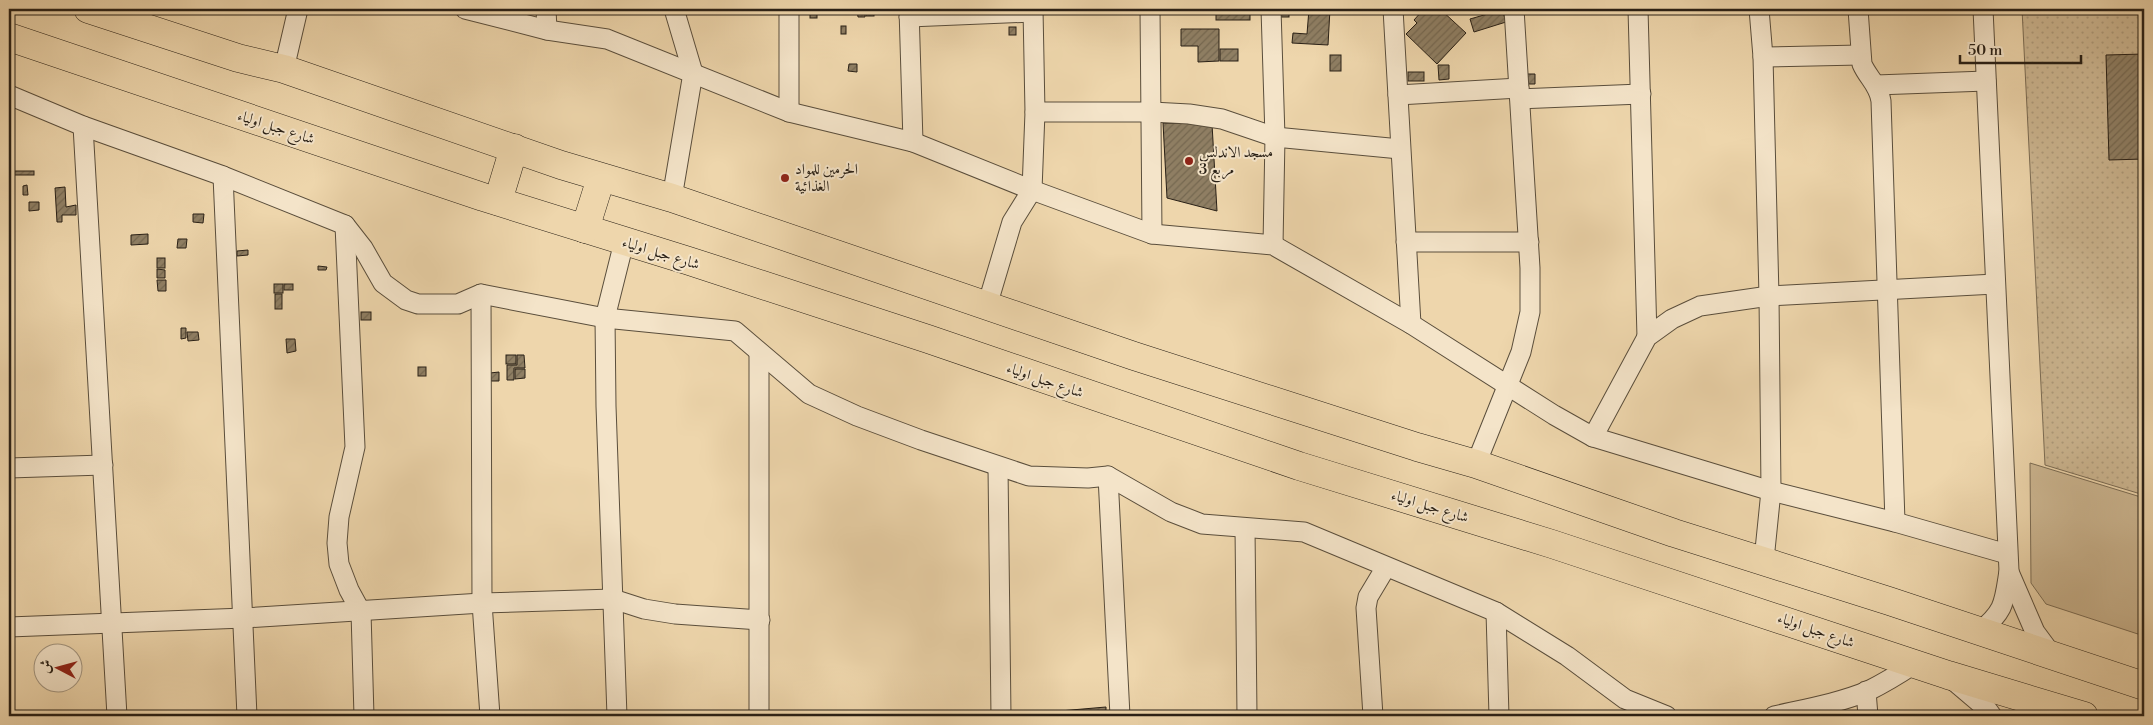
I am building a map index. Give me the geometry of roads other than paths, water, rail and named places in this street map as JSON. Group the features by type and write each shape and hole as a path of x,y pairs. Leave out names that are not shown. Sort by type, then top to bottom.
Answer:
{"highway":[{"path":"88,9 238,58 284,70 601,178 672,198 1134,356 1476,464 1674,533 1764,560 2144,686"},
{"name":"شارع جبل اولياء","path":"9,37 498,201 928,339 1299,466 1562,547 1948,675 2042,710 2084,716"},
{"path":"498,201 514,148"},
{"path":"585,229 601,178"}],"street":[{"path":"284,70 298,9"},
{"path":"466,9 547,30 607,39 789,112 913,142 1032,190 1152,234 1273,245 1411,324 1508,386 1593,437 1771,491 1896,522 2008,563 2035,632 2052,655"},
{"path":"546,9 547,30"},
{"path":"672,198 693,72 674,9"},
{"path":"789,9 789,112"},
{"path":"1150,9 1152,234"},
{"path":"1271,9 1276,137 1273,245"},
{"path":"1393,9 1411,324"},
{"path":"1476,464 1521,352 1530,312 1528,242 1514,9"},
{"path":"1638,9 1647,337"},
{"path":"1759,9 1763,57 1769,296 1771,491 1764,560"},
{"path":"1858,9 1860,55 1865,72 1876,85 1881,101 1886,290 1896,522"},
{"path":"1979,632 1991,622 2003,607 2008,563 1983,9"},
{"path":"913,142 909,13 1033,10 1035,112 1032,190 1012,222 987,306"},
{"path":"1763,57 1860,55"},
{"path":"1876,85 1986,81"},
{"path":"1398,95 1640,94"},
{"path":"9,95 83,126 223,176 345,225 363,248 383,283 406,300 418,304 458,304 480,294 605,318 735,331 744,336 760,353 809,394 857,416 998,467 1030,476 1088,478 1108,476 1170,512 1202,524 1304,532 1496,612 1567,656 1625,708 1667,716"},
{"path":"1035,112 1152,112 1222,119 1276,137 1400,149"},
{"path":"83,126 117,716"},
{"path":"223,176 248,716"},
{"path":"345,225 355,447 339,517 337,543 339,564 349,590 361,612 364,716"},
{"path":"617,716 606,406 605,318 624,242"},
{"path":"1406,242 1528,242"},
{"path":"1593,437 1647,337 1672,319 1700,306 1769,296 1995,284"},
{"path":"480,294 482,603 490,716"},
{"path":"759,716 760,353"},
{"path":"9,468 103,465"},
{"path":"998,467 1001,716"},
{"path":"1108,476 1120,716"},
{"path":"1245,528 1247,716"},
{"path":"1373,716 1366,608 1368,597 1386,567"},
{"path":"9,628 361,612 482,603 613,599 644,609 675,614 760,620"},
{"path":"1496,612 1499,716"},
{"path":"1774,716 1866,692 1914,664"},
{"path":"1948,675 1987,709 1992,716"},
{"path":"1866,692 1868,716"}],"place":[{"name":"مسجد الاندلس مربع 3","path":"1189,161"},
{"name":"الحرمين للمواد الغذائية","path":"785,178"}]}
